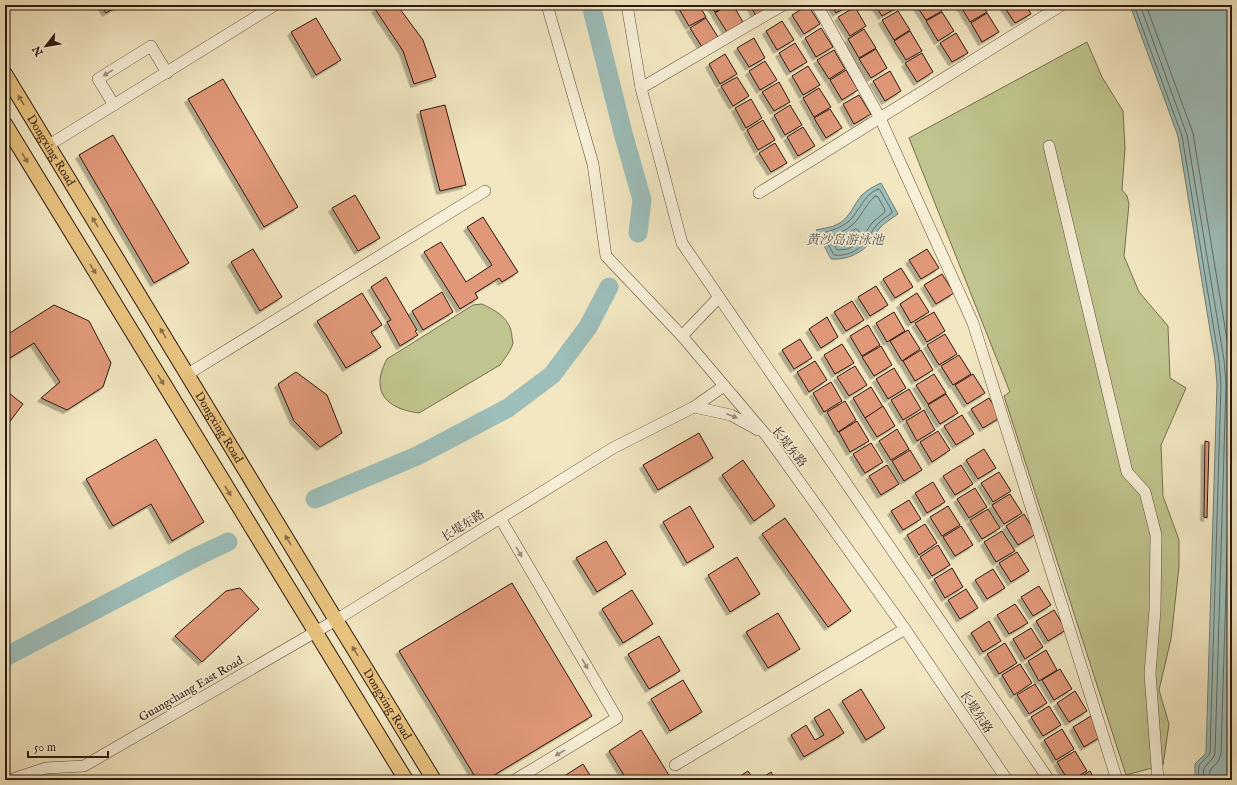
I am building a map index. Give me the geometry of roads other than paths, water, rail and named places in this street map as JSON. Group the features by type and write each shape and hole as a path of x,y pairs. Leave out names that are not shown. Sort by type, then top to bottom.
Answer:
{"main road":[{"name":"Dongxing Road","path":"5,74 434,780"},
{"name":"Dongxing Road","path":"5,124 314,632 406,780"}],"street":[{"path":"48,145 167,73 274,5"},
{"path":"547,5 593,164 606,256 682,336 766,434"},
{"path":"627,5 641,88 682,243 1049,780"},
{"path":"641,88 783,5"},
{"path":"817,5 880,118 973,323 1118,780"},
{"path":"759,193 1062,5"},
{"path":"114,105 98,79 131,58 151,46 167,73"},
{"path":"1049,146 1127,472 1145,492 1156,535 1155,610 1150,674 1158,780"},
{"path":"188,374 485,191"},
{"path":"682,336 719,297"},
{"path":"694,407 724,386"},
{"name":"长堤东路","path":"336,620 613,448 694,407 731,415 766,434 905,629 1007,780"},
{"path":"500,518 617,718 515,780"},
{"name":"Guangchang East Road","path":"10,780 46,768 84,766 336,620"},
{"path":"675,765 905,629"},
{"path":"5,771 10,780"}],"water":[{"path":"1130,5 1232,5 1232,780 1195,780 1195,764 1206,753 1217,384 1215,360 1178,136"},
{"name":"黄沙岛游泳池","path":"881,183 898,214 881,227 860,252 846,258 831,259 816,230 838,224 846,218 866,191"}],"waterway":[{"path":"591,5 623,133 642,200 638,233"},
{"path":"315,499 419,455 508,408 552,375 588,327 609,287"},
{"path":"5,657 198,556 228,542"}]}
